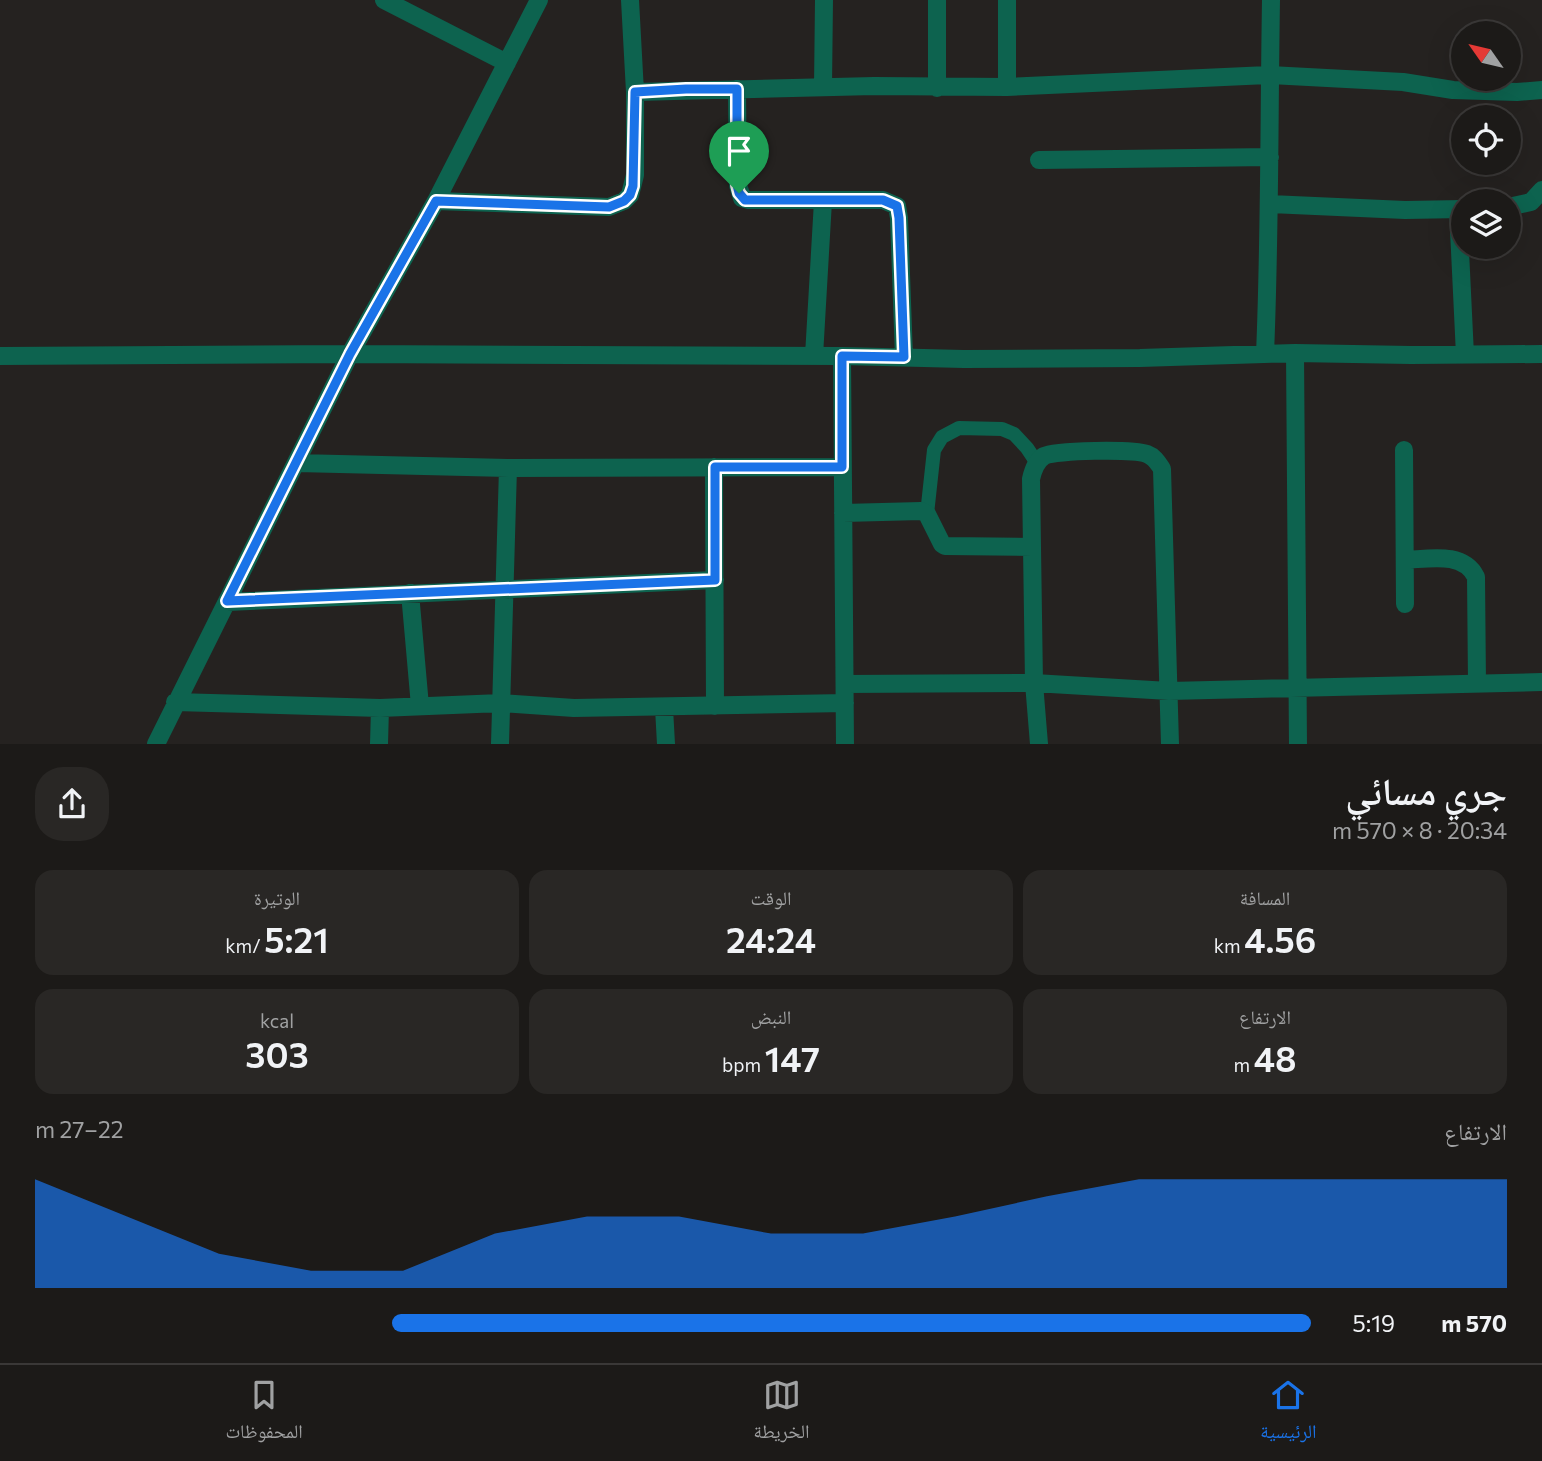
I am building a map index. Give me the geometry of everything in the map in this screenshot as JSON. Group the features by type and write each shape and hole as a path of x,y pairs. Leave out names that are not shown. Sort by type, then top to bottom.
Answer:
{"street":[{"path":"384,0 507,63"},
{"path":"156,744 350,354 436,201 539,0"},
{"path":"436,201 609,207 624,201 630,195 635,175 635,92 630,0"},
{"path":"823,87 824,0"},
{"path":"937,0 937,88"},
{"path":"1007,0 1007,87"},
{"path":"1265,354 1270,204 1268,75 1271,0"},
{"path":"635,92 823,87 1007,87 1268,75 1403,82 1453,90 1542,90"},
{"path":"737,89 737,185 742,198 883,200 897,206 904,357"},
{"path":"1039,160 1269,157"},
{"path":"1521,204 1531,202 1542,190"},
{"path":"814,356 823,201"},
{"path":"1270,204 1405,210 1451,209"},
{"path":"1462,259 1465,355"},
{"path":"0,356 350,354 1140,358 1295,353 1542,354"},
{"path":"1295,353 1298,744"},
{"path":"842,356 845,744"},
{"path":"1404,450 1405,604"},
{"path":"1039,744 1034,683 1031,479 1037,463 1043,457 1061,453 1137,452 1156,460 1162,470 1170,744"},
{"path":"297,463 508,468 842,467"},
{"path":"715,467 715,706"},
{"path":"500,744 508,468"},
{"path":"843,513 921,512 927,514 945,546 1032,547"},
{"path":"1405,560 1455,560 1472,569 1476,577 1478,684"},
{"path":"227,601 715,580"},
{"path":"410,593 420,706"},
{"path":"845,684 1034,683 1170,691 1542,682"},
{"path":"175,702 380,708 501,703 574,708 845,703"},
{"path":"379,744 380,708"},
{"path":"664,708 666,744"}],"lane":[{"path":"927,514 933,450 943,438 959,428 1002,429 1014,434 1037,463"}],"route":[{"path":"686,89 737,89 739,193 745,200 883,200 897,206 904,357 842,356 842,467 715,467 715,580 227,601 350,354 436,201 581,207 617,205 630,195 635,175 635,92 686,89"}]}
